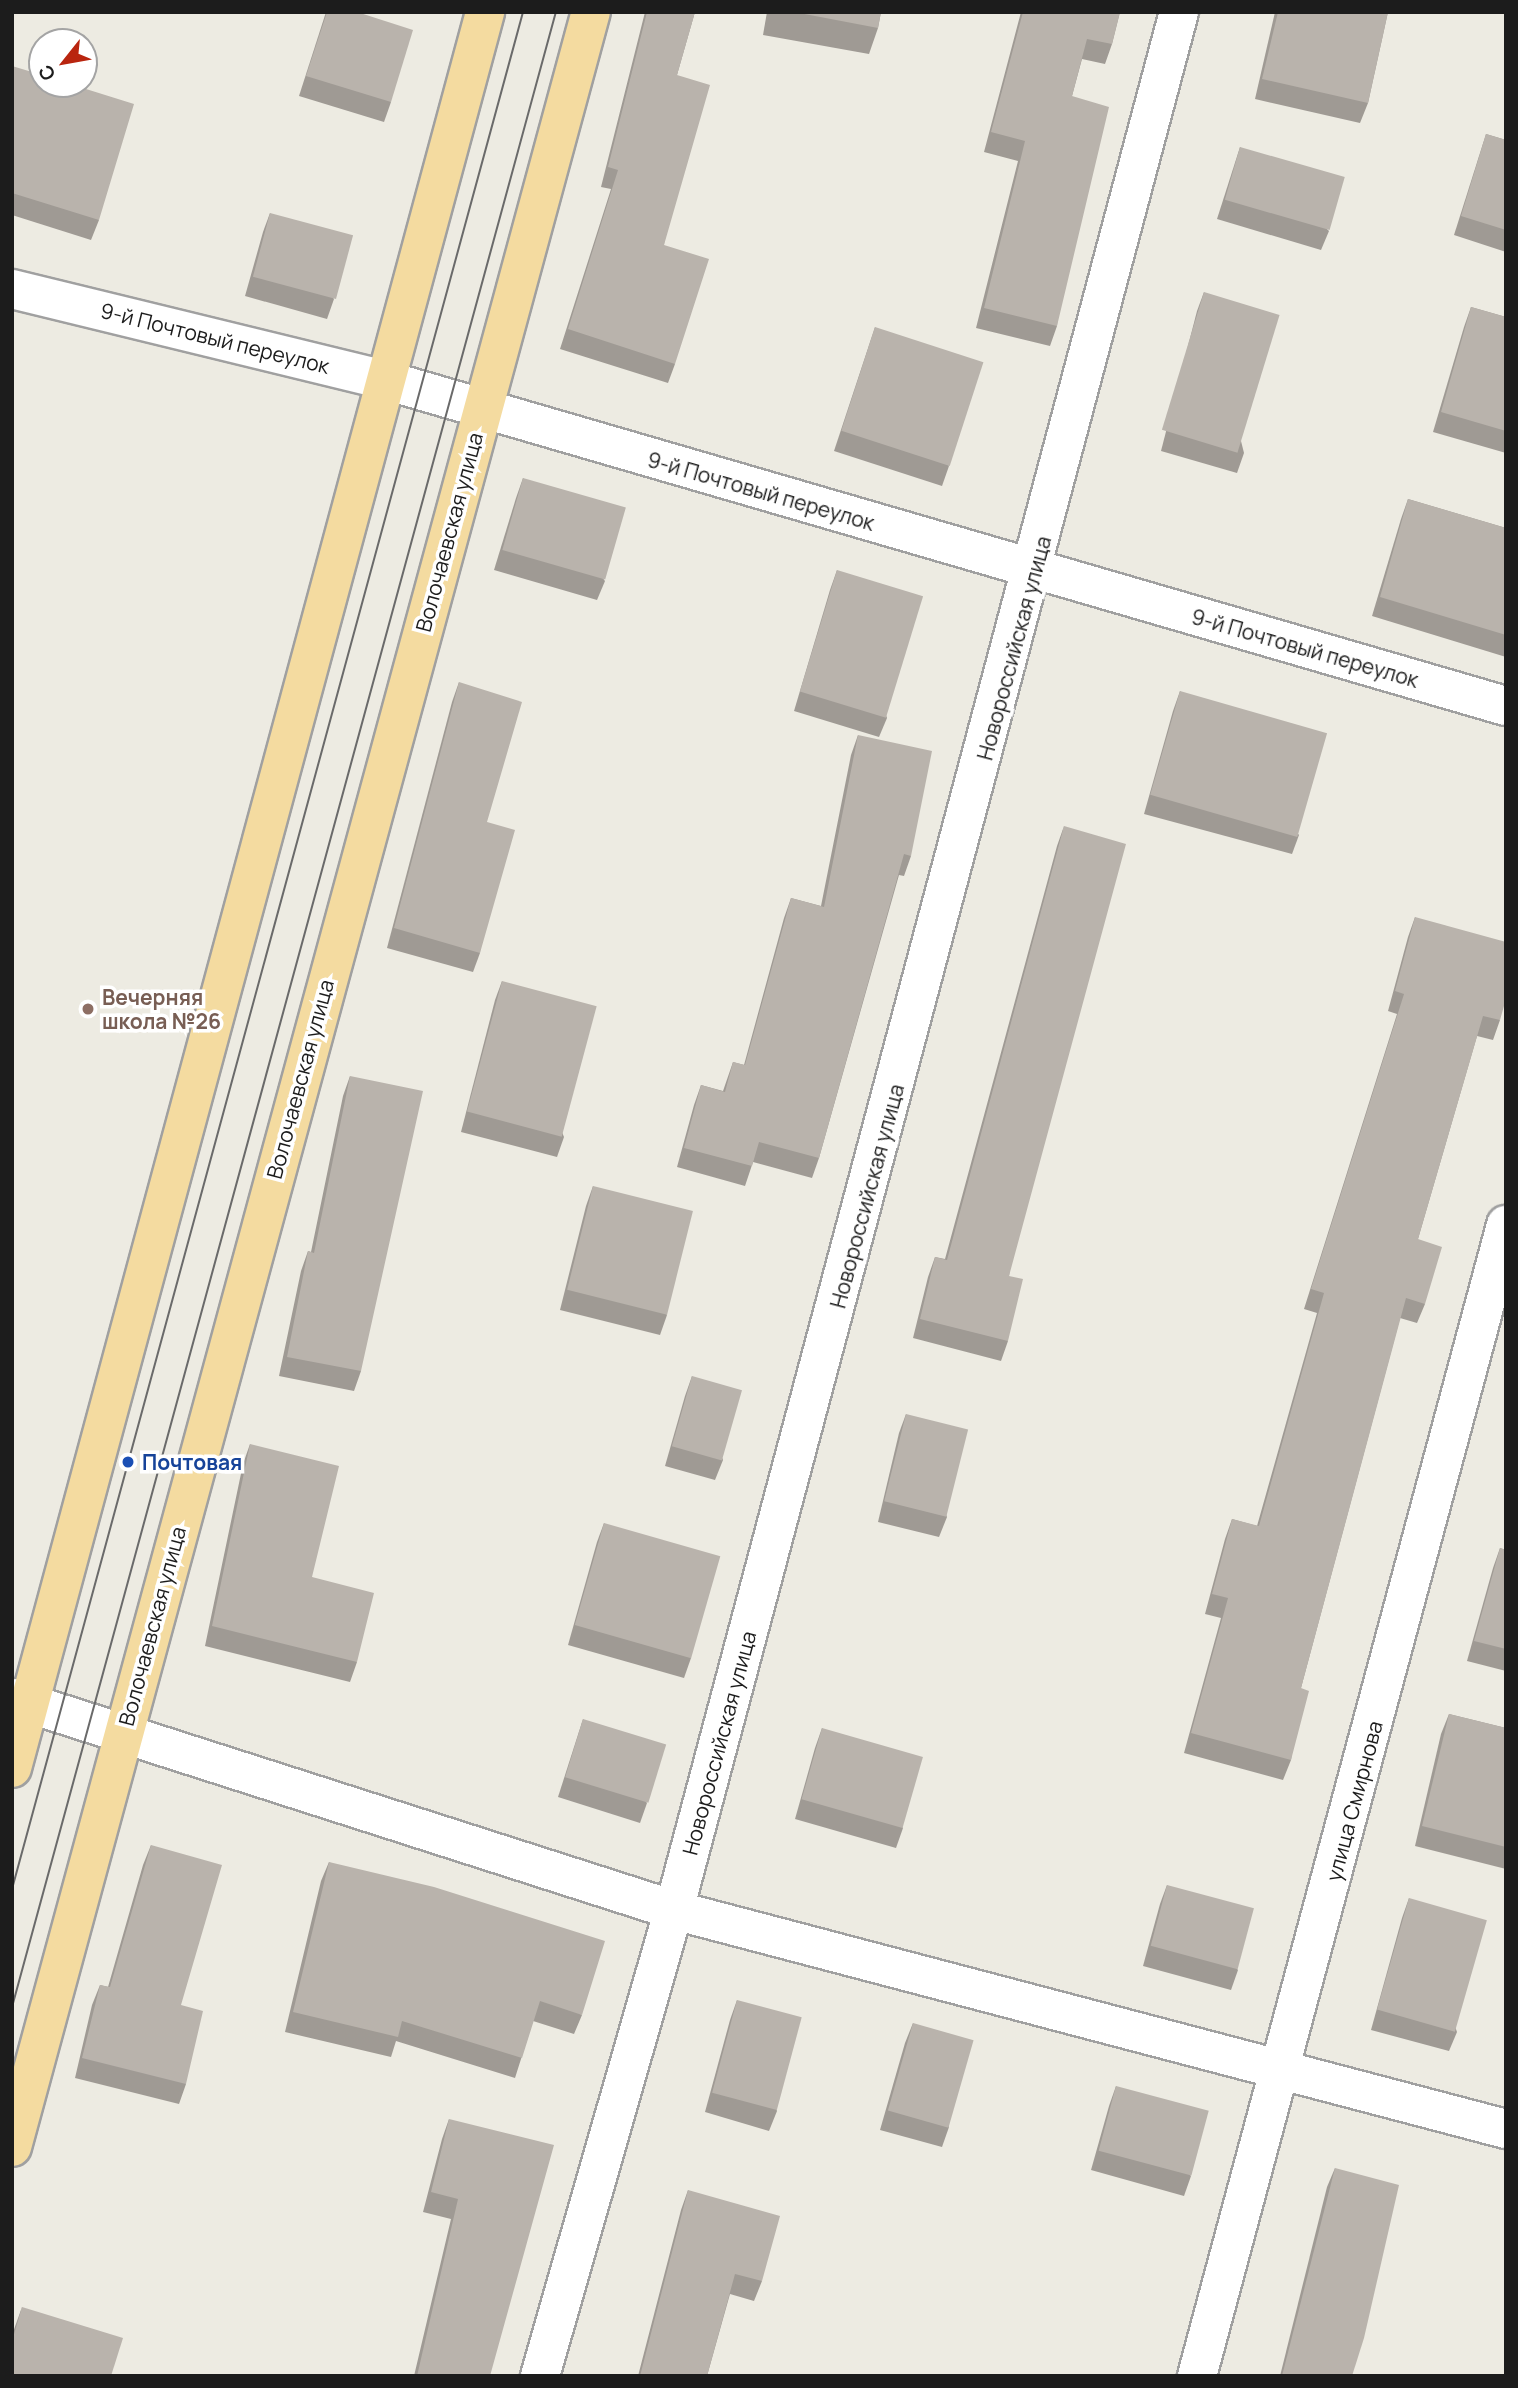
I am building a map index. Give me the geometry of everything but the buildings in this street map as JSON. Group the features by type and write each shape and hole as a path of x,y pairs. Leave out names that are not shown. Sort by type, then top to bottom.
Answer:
{"main road":[{"path":"12,1768 21,1700 485,12"},
{"name":"Волочаевская улица","path":"12,2147 591,12"}],"street":[{"name":"Новороссийская улица","path":"540,2376 674,1910 1035,571 1179,12"},
{"name":"9-й Почтовый переулок","path":"12,289 386,380 1506,706"},
{"name":"улица Смирнова","path":"1197,2376 1283,2071 1506,1224"},
{"path":"21,1700 674,1910 1506,2129"}],"tram line":[{"path":"12,1889 523,12"},
{"path":"12,2007 556,12"}],"place":[{"name":"Вечерняя школа №26","path":"88,1009"},
{"name":"Почтовая","path":"128,1462"}]}
